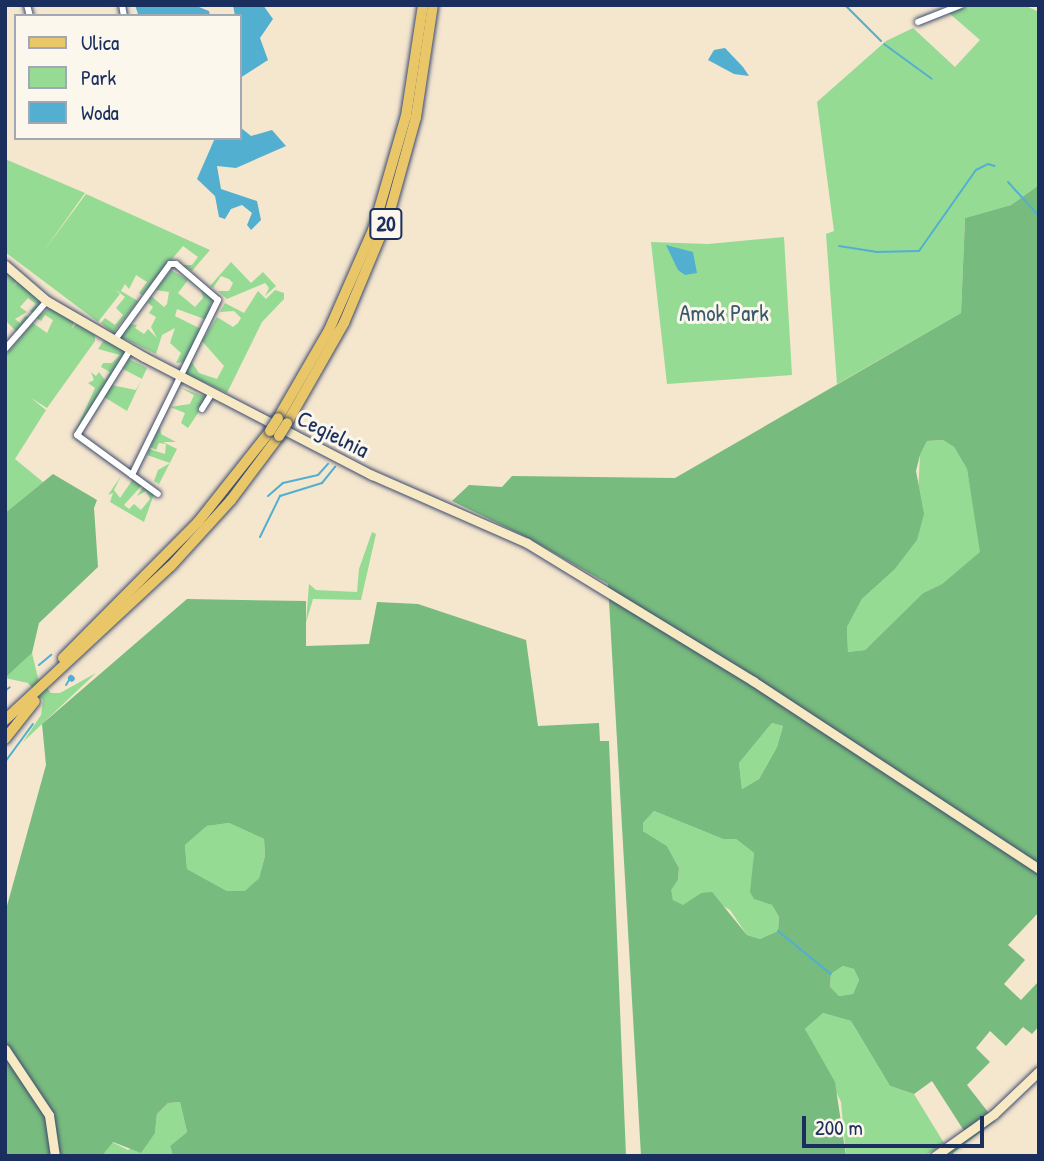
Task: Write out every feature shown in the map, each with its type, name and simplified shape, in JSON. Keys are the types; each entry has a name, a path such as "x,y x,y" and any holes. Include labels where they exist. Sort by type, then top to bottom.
{"main road":[{"name":"20","path":"283,420 329,330 376,221 406,116 423,5"},
{"name":"20","path":"5,720 196,539 283,420 344,323 388,218 418,109 433,5"},
{"name":"20","path":"5,712 178,544 274,433"},
{"path":"5,740 53,676"}],"street":[{"path":"918,22 961,5"},
{"path":"114,341 170,264 176,264 218,300 217,310 179,376 132,475"},
{"name":"Cegielnia","path":"5,265 47,301 130,350 372,475 527,543 606,590 1039,869"},
{"path":"5,349 47,301"},
{"path":"130,350 77,435 158,494"},
{"path":"202,409 212,393"},
{"path":"5,1049 49,1115 55,1156"},
{"path":"937,1155 993,1114 1039,1071"}],"green space":[{"path":"971,5 1024,5 1039,12 1039,185 1011,205 965,218 961,313 837,384 826,234 834,231 817,102 886,41 913,28 955,67 980,40 949,13"},
{"path":"5,159 85,193 43,252 86,194 210,250 192,271 182,265 192,265 198,257 183,246 142,295 139,293 147,282 136,275 129,289 125,284 121,291 138,301 113,333 101,323 105,318 115,325 123,315 116,308 125,297 115,289 120,294 98,322 5,252"},
{"path":"1039,185 1039,912 1008,945 1025,960 1004,984 1021,1000 1039,981 1039,1026 1032,1034 1023,1027 1006,1046 990,1031 976,1048 990,1062 967,1085 995,1121 953,1153 955,1156 944,1155 968,1137 932,1081 914,1094 890,1086 851,1021 823,1013 805,1029 835,1082 846,1156 641,1156 608,584 530,539 452,501 469,485 502,487 512,476 675,478 961,313 965,218 1011,205","holes":["943,440 954,447 967,469 980,552 942,584 923,593 865,650 848,652 847,627 862,599 894,570 917,540 924,514 916,471 927,441","772,723 783,726 777,747 759,779 742,789 739,763","654,811 723,839 736,839 754,853 750,892 754,899 772,905 779,917 778,931 760,939 747,935 712,892 701,893 683,905 673,900 671,890 678,880 679,868 667,846 643,831 643,823","843,966 854,969 859,980 853,994 839,996 830,987 831,974"]},
{"name":"Amok Park","path":"784,237 792,375 667,384 651,242 708,244"},
{"path":"231,262 251,283 263,272 276,286 265,296 269,288 265,283 227,299 218,291 229,291 233,283 229,279 221,276 213,288 210,286"},
{"path":"6,269 18,279 13,287 19,280 41,300 34,314 30,311 36,304 28,298 20,307 27,312 15,319 20,323 25,316 30,317 17,332 5,320"},
{"path":"171,270 188,280 178,293 195,307 203,298 201,289 212,298 207,320 177,309 175,316 201,329 184,362 176,363 181,353 170,343 175,328 162,335 156,354 121,337 130,324 137,325 135,328 144,334 148,329 157,338 151,327 156,317 149,313 153,307 148,303 151,296 164,307 167,304 169,292 156,290"},
{"path":"275,290 284,293 284,299 262,322 227,393 184,373 191,361 199,373 217,379 224,366 202,341 217,317 233,327 238,323 241,318 234,311 220,312 225,303 244,313 258,291 266,299"},
{"path":"51,307 74,322 72,328 76,324 95,335 95,341 47,408 31,398 46,410 15,459 43,482 5,513 5,356 33,323 47,333 53,320 45,315 41,321 36,318"},
{"path":"104,340 123,349 124,357 71,441 95,388 88,383 94,380 91,372 96,376 99,372 105,380 110,372 101,367 103,363 112,363 120,355 98,349"},
{"path":"129,359 147,368 142,379 123,369"},
{"path":"141,380 127,411 104,397 111,385 136,390"},
{"path":"179,387 208,398 188,428 181,423 185,413 170,407 190,404 194,395"},
{"path":"160,427 161,434 176,442 163,442 177,449 170,463 147,455 149,449 165,454 166,444 159,443 156,450 150,447"},
{"path":"943,440 954,447 967,469 981,552 942,584 923,593 865,650 848,652 847,627 862,599 894,570 918,492 920,455 927,441"},
{"path":"170,463 159,484 154,481 158,470"},
{"path":"53,474 97,500 94,508 98,567 39,623 32,653 5,678 5,513"},
{"path":"121,476 114,490 120,498 133,479 142,485 124,505 129,509 134,504 141,510 150,499 146,491 137,496 143,487 154,494 144,522 110,502 113,493 108,495"},
{"path":"372,532 376,534 361,600 313,599 306,623 309,584 316,590 357,592 359,569"},
{"path":"187,599 306,601 306,646 369,644 377,602 418,604 526,640 538,726 599,723 600,741 609,741 626,1156 173,1156 170,1146 187,1132 180,1102 168,1103 157,1114 155,1133 141,1153 113,1142 102,1156 5,1156 5,913 46,765 42,724","holes":["229,823 264,839 265,856 259,878 245,891 227,891 187,869 185,845 207,826"]},
{"path":"32,653 38,678 51,693 60,693 96,673 23,742 41,715 43,700 28,683 5,678"},
{"path":"772,723 783,726 777,747 759,779 742,789 739,763"},
{"path":"654,811 723,839 736,839 754,853 751,892 755,899 772,905 779,917 778,931 760,939 747,935 730,910 701,893 683,906 673,900 670,890 678,880 679,868 667,846 643,831 643,823"},
{"path":"229,823 264,839 265,856 259,878 246,891 227,891 187,869 185,845 207,826"},
{"path":"843,966 854,969 859,980 853,994 839,996 830,988 831,974"},
{"path":"823,1013 851,1021 890,1086 914,1094 944,1143 925,1156 846,1156 841,1102 805,1029"},
{"path":"180,1102 187,1132 170,1146 173,1156 102,1156 112,1142 128,1150 155,1133 157,1114 168,1103"}],"water":[{"path":"135,5 194,5 209,11 210,14 138,14"},
{"path":"233,5 263,5 273,19 260,38 268,60 242,77 242,14 235,14"},
{"path":"725,48 749,76 734,74 708,60 714,50"},
{"path":"242,129 251,136 272,130 286,146 236,168 217,166 221,189 257,201 261,220 251,230 247,225 252,213 242,205 231,209 225,219 219,217 215,196 197,179 214,140 242,140"},
{"path":"666,245 693,252 697,273 685,275 678,270"}],"waterway":[{"path":"845,5 881,41"},
{"path":"884,44 932,79"},
{"path":"839,246 876,252 919,251 976,170 988,164 995,166"},
{"path":"1008,182 1039,216"},
{"path":"268,496 283,483 318,475 328,464"},
{"path":"260,537 280,496 322,483 335,467"},
{"path":"39,665 51,655"},
{"path":"66,685 71,677"},
{"path":"5,691 10,687"},
{"path":"5,762 33,724"},
{"path":"778,931 831,974"}]}
